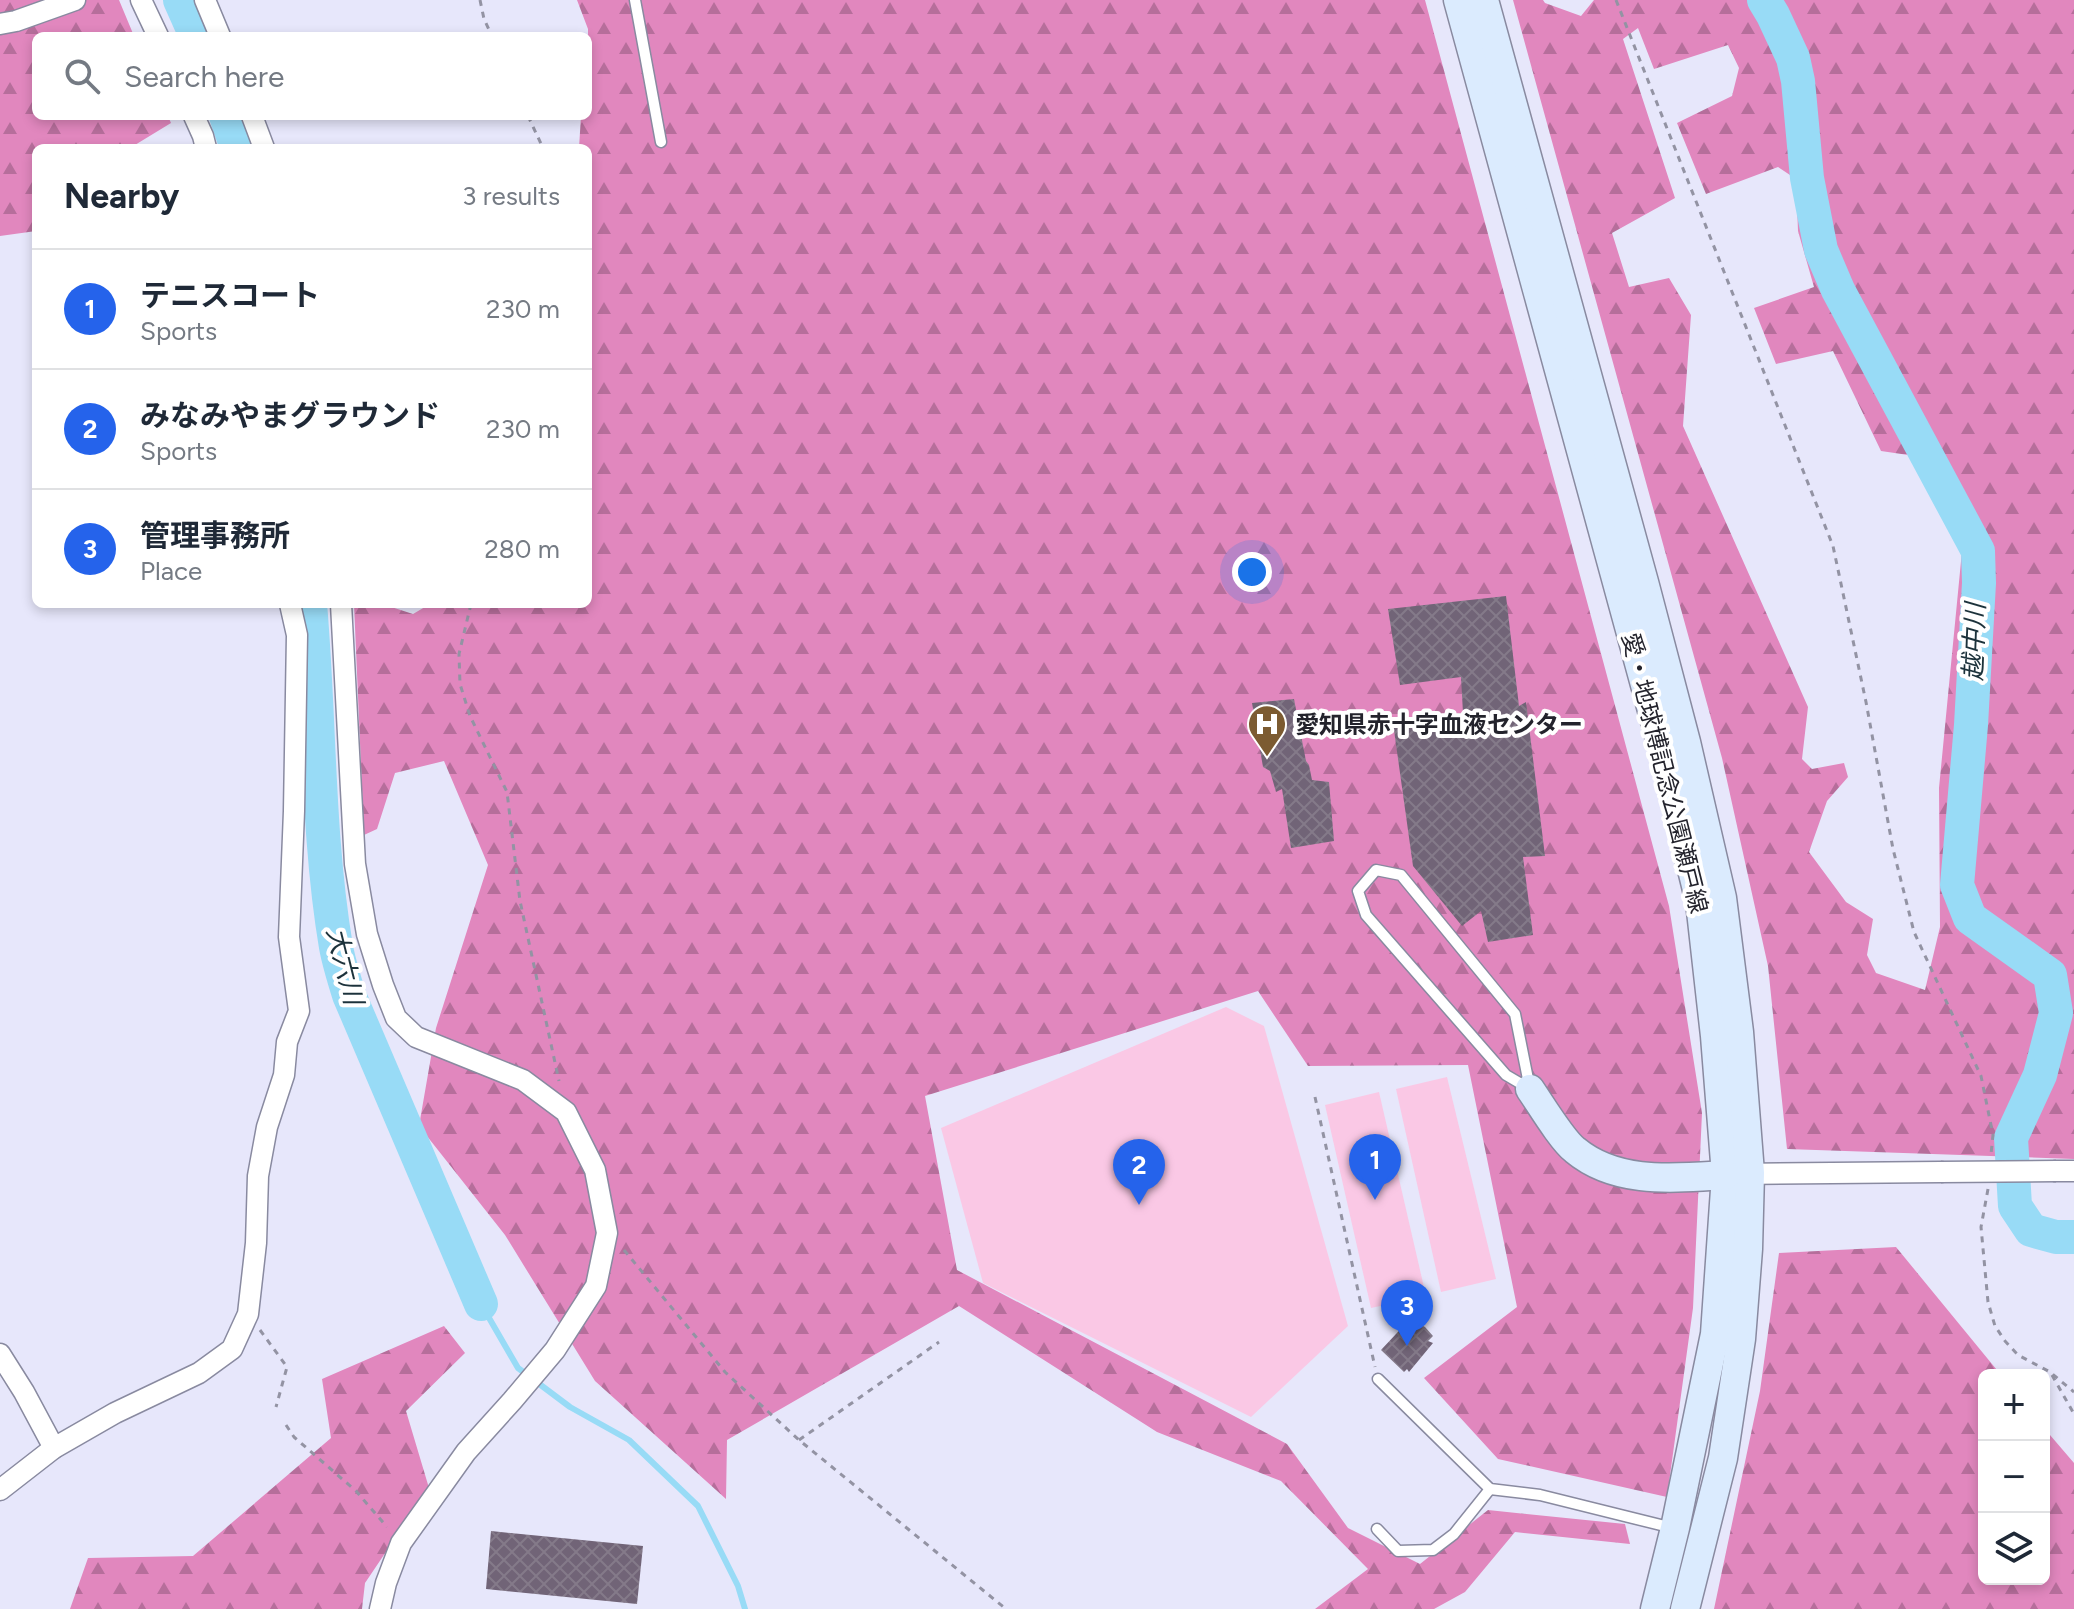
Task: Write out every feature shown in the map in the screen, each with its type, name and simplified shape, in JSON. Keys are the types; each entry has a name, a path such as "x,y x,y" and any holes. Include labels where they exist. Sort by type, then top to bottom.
{"main road":[{"name":"愛・地球博記念公園瀬戸線","path":"1458,0 1658,732 1700,902 1715,1036 1748,1249 1741,1339 1723,1458 1685,1609"},
{"name":"愛・地球博記念公園瀬戸線","path":"1484,0 1686,742 1722,898 1739,1032 1738,1174 1715,1334 1655,1609"},
{"path":"1530,1089 1573,1149 1606,1170 1659,1179 1738,1174"}],"street":[{"path":"0,24 75,0"},
{"path":"141,0 156,32"},
{"path":"205,0 218,32"},
{"path":"196,120 205,144"},
{"path":"254,120 262,144"},
{"path":"0,1490 54,1448 115,1413 199,1373 232,1349 248,1314 256,1243 258,1176 267,1127 284,1075 287,1042 299,1011 289,937 297,635 291,608"},
{"path":"341,608 355,864 367,934 396,1018 416,1037 523,1080 566,1112 595,1170 607,1233 596,1286 555,1350 466,1452 401,1543 380,1609"},
{"path":"1738,1174 2065,1171"},
{"path":"0,1354 54,1448"}],"lane":[{"path":"635,0 661,142"},
{"path":"1376,870 1401,875 1515,1014 1530,1089 1506,1075 1366,915 1358,891 1376,870"},
{"path":"1378,1379 1490,1489 1540,1495 1675,1528"},
{"path":"1377,1529 1398,1551 1433,1550 1454,1534 1490,1489"}],"path":[{"path":"480,0 490,32"},
{"path":"1616,0 1833,546 1893,849 1914,932 1981,1076 1993,1135 1990,1166"},
{"path":"530,120 541,144"},
{"path":"470,608 459,654 460,684 470,716 507,792 520,901 566,1112"},
{"path":"1315,1097 1378,1379"},
{"path":"1989,1181 1981,1227 1988,1302 1995,1326 2018,1355 2044,1369"},
{"path":"607,1233 636,1263 725,1372 799,1440 1006,1609"},
{"path":"248,1314 287,1367 276,1407"},
{"path":"799,1440 939,1342"},
{"path":"2050,1372 2074,1392"},
{"path":"2050,1372 2074,1414"},
{"path":"286,1425 294,1437 356,1491 401,1543"}],"green space":[{"path":"0,0 119,0 132,32 32,32 32,120 170,120 171,123 137,144 32,144 32,232 0,236"},
{"path":"577,0 1425,0 1669,906 1702,1113 1693,1308 1667,1497 1498,1459 1424,1378 1517,1307 1468,1065 1308,1066 1258,991 925,1096 957,1270 1287,1444 1348,1528 1420,1564 1488,1510 1625,1524 1630,1544 1515,1532 1465,1592 1434,1609 1315,1609 1368,1569 1281,1481 1157,1432 959,1306 727,1440 726,1499 595,1381 505,1235 419,1126 436,1028 488,865 444,761 395,773 377,829 364,835 354,608 394,608 413,614 423,608 592,608 592,144 579,144 581,120 592,120 592,32"},
{"path":"1513,0 1543,0 1581,16 1594,0 2074,0 2074,1159 1787,1149 1768,966 1722,758","holes":["1638,28 1654,69 1728,45 1739,68 1732,96 1677,123 1706,194 1778,167 1796,179 1798,231 1814,287 1754,308 1776,364 1833,351 1881,451 1915,456 1962,551 1939,788 1940,927 1925,990 1876,973 1867,955 1873,919 1846,902 1809,852 1827,801 1848,777 1844,763 1812,769 1802,759 1808,707 1683,426 1691,315 1669,278 1629,287 1612,233 1675,198 1623,39"]},
{"path":"1896,1247 1996,1369 1978,1369 1978,1585 2050,1585 2050,1435 2074,1463 2074,1609 1714,1609 1760,1391 1779,1253"},
{"path":"444,1326 465,1353 406,1411 429,1488 365,1583 362,1609 70,1609 88,1558 193,1556 331,1438 322,1379"}],"shaded area":[{"path":"1226,1007 1264,1026 1348,1326 1251,1417 983,1283 941,1128"},
{"path":"1447,1077 1496,1279 1441,1292 1396,1089"},
{"path":"1379,1092 1426,1296 1371,1308 1325,1105"}],"building":[{"path":"1506,596 1519,706 1526,702 1545,856 1523,857 1533,935 1488,942 1481,911 1462,926 1413,866 1393,723 1463,713 1461,677 1400,685 1388,609"},
{"path":"1294,699 1312,780 1329,782 1334,841 1291,848 1282,789 1276,792 1270,771 1263,767 1252,703"},
{"path":"1410,1319 1425,1327 1433,1336 1428,1341 1433,1343 1409,1372 1407,1369 1404,1372 1381,1350"},
{"path":"491,1531 643,1546 637,1604 486,1589"}],"waterway":[{"name":"大六川","path":"180,0 194,32"},
{"name":"越中川","path":"1764,0 1793,58 1807,178 1821,250 1838,290 1978,551 1971,725 1957,885 1970,918 2050,975 2056,1013 2040,1075 2011,1138 2015,1206 2031,1230 2056,1237 2074,1237"},
{"name":"大六川","path":"227,120 236,144"},
{"name":"大六川","path":"310,608 325,862 336,947 349,995 481,1304"},
{"path":"481,1304 518,1368 570,1407 629,1440 698,1506 738,1586 745,1609"}],"place":[{"name":"愛知県赤十字血液センター","path":"1267,758"},
{"name":"テニスコート","path":"1375,1200"},
{"name":"みなみやまグラウンド","path":"1139,1205"},
{"name":"管理事務所","path":"1407,1346"}]}
